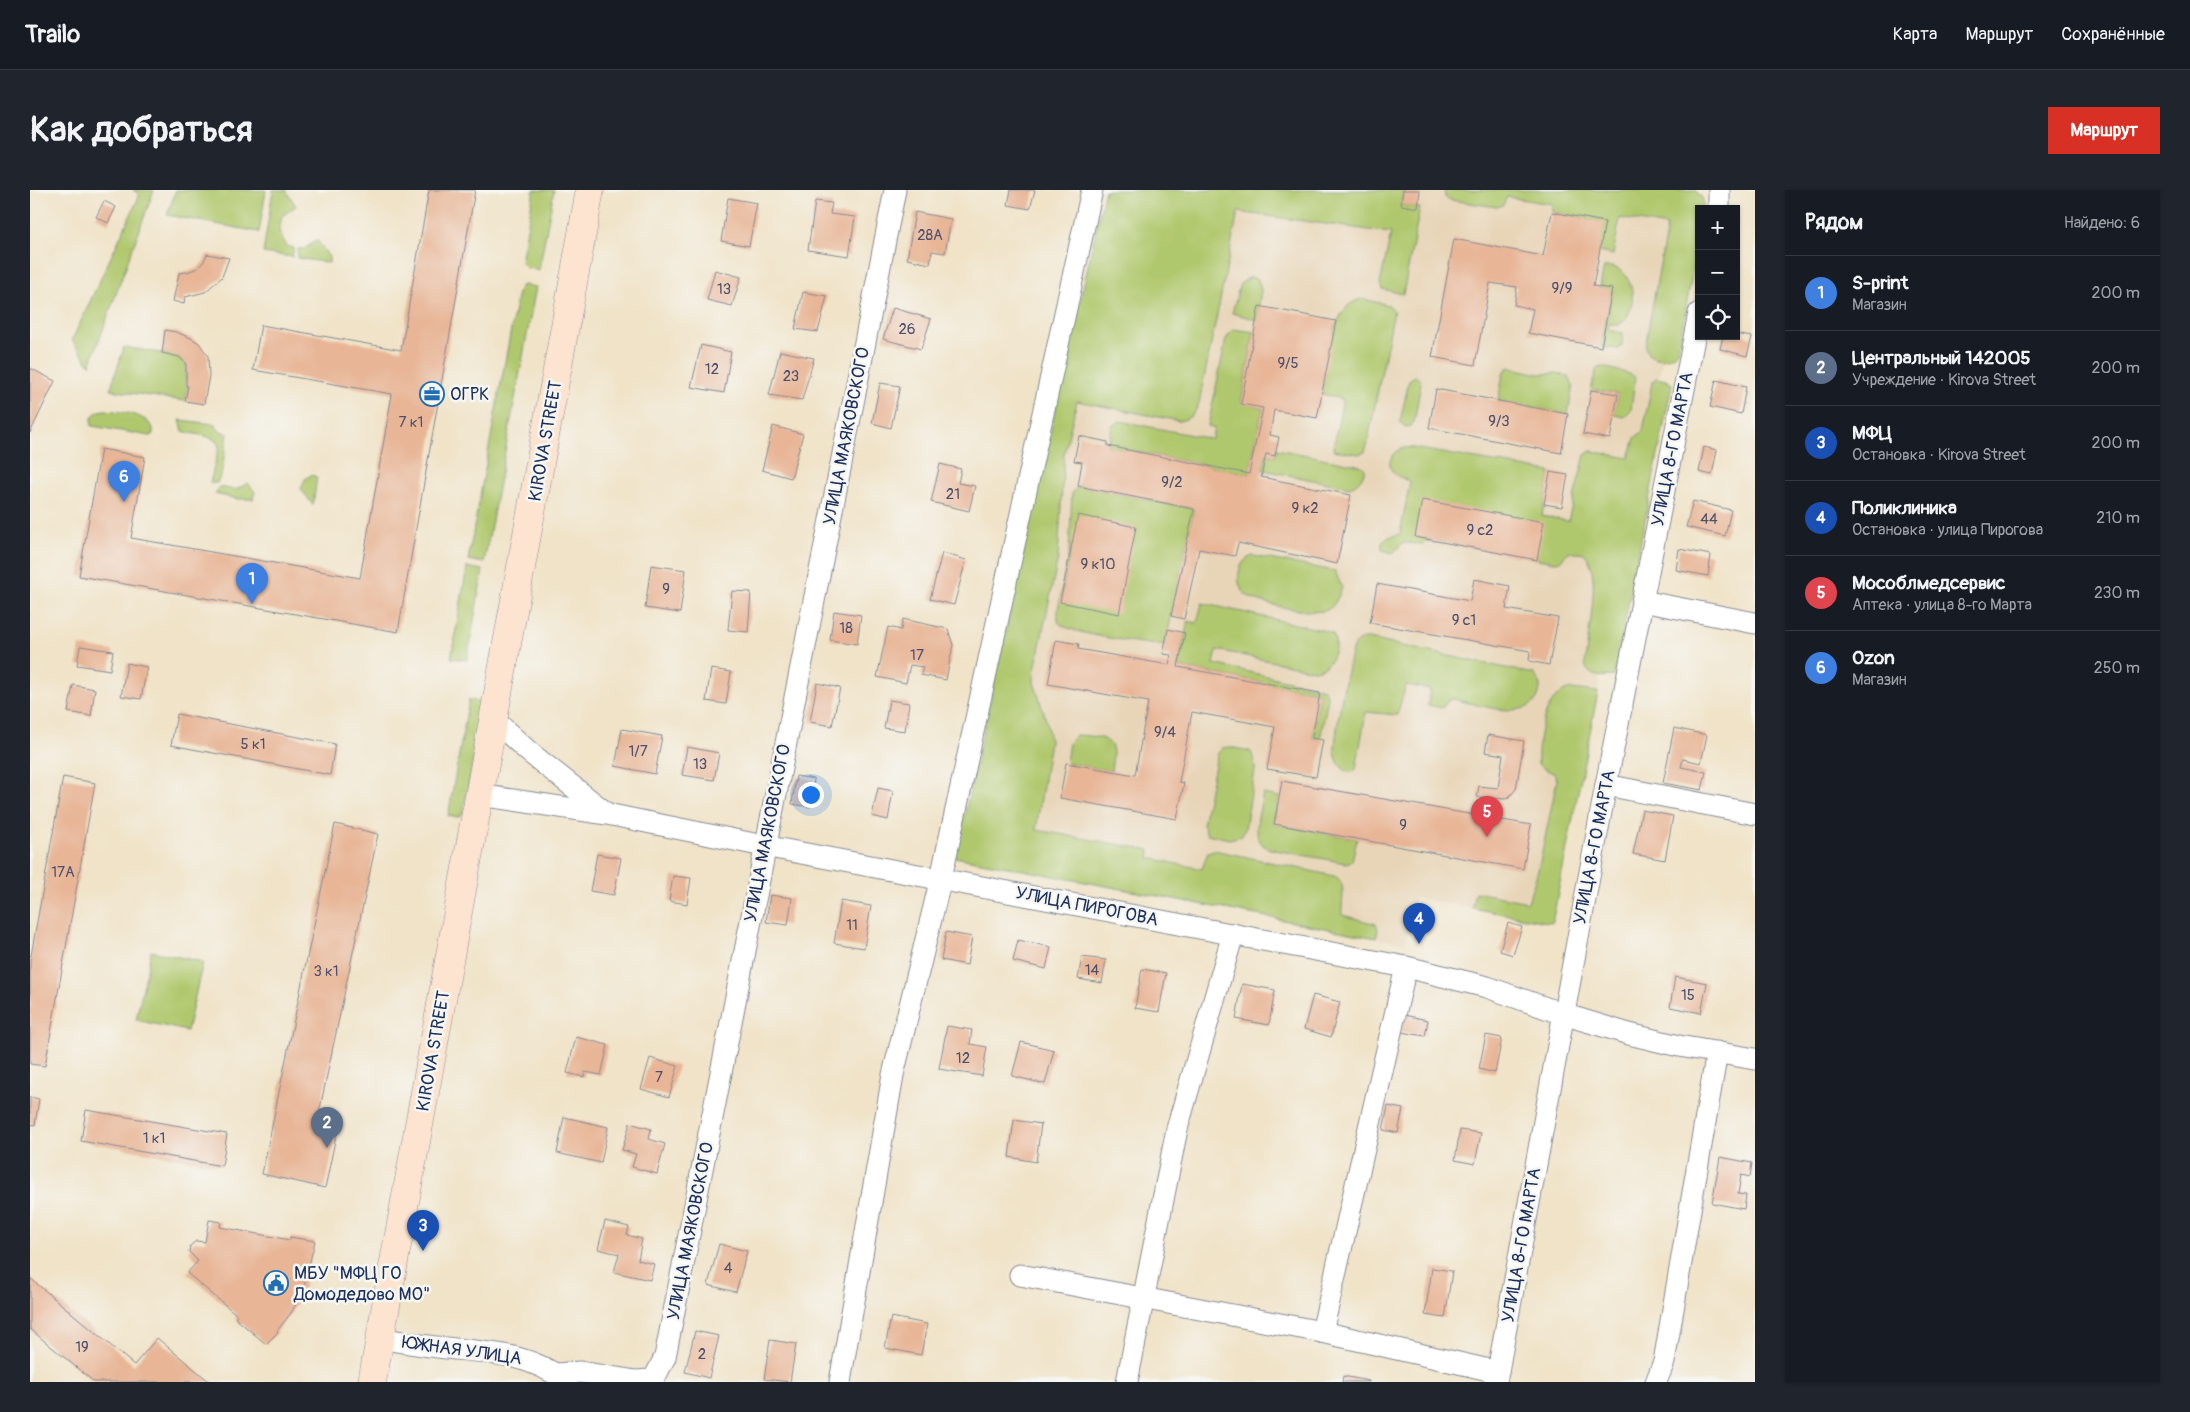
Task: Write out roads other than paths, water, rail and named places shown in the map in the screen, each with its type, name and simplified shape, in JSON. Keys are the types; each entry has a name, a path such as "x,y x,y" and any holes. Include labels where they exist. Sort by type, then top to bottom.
{"street":[{"name":"KIROVA STREET","path":"372,1382 590,190"},
{"name":"УЛИЦА МАЯКОВСКОГО","path":"562,1378 580,1372 644,1381 655,1377 662,1366 670,1337 764,846 895,190"},
{"path":"840,1382 893,1074 941,878 1092,190"},
{"path":"1719,190 1719,205"},
{"name":"УЛИЦА 8-ГО МАРТА","path":"1497,1377 1606,785 1695,333"},
{"path":"1642,601 1755,623"},
{"name":"УЛИЦА ПИРОГОВА","path":"494,720 511,737 607,814"},
{"path":"1606,785 1755,814"},
{"name":"УЛИЦА ПИРОГОВА","path":"479,795 607,814 764,846 1406,967 1487,986 1563,1014 1638,1036 1755,1059"},
{"path":"1127,1382 1176,1129 1233,934"},
{"path":"1322,1332 1406,967"},
{"path":"1656,1382 1664,1362 1717,1052"},
{"path":"1020,1276 1322,1332 1497,1377"},
{"name":"ЮЖНАЯ УЛИЦА","path":"380,1338 425,1346 508,1355 535,1362 562,1378"}],"place":[{"name":"ОГРК","path":"432,394"},
{"name":"Ozon","path":"124,502"},
{"name":"S-print","path":"252,604"},
{"name":"Мособлмедсервис","path":"1487,837"},
{"name":"Поликлиника","path":"1419,944"},
{"name":"Центральный 142005","path":"327,1148"},
{"name":"МФЦ","path":"423,1251"},
{"name":"МБУ \"МФЦ ГО Домодедово МО\"","path":"276,1283"}]}
